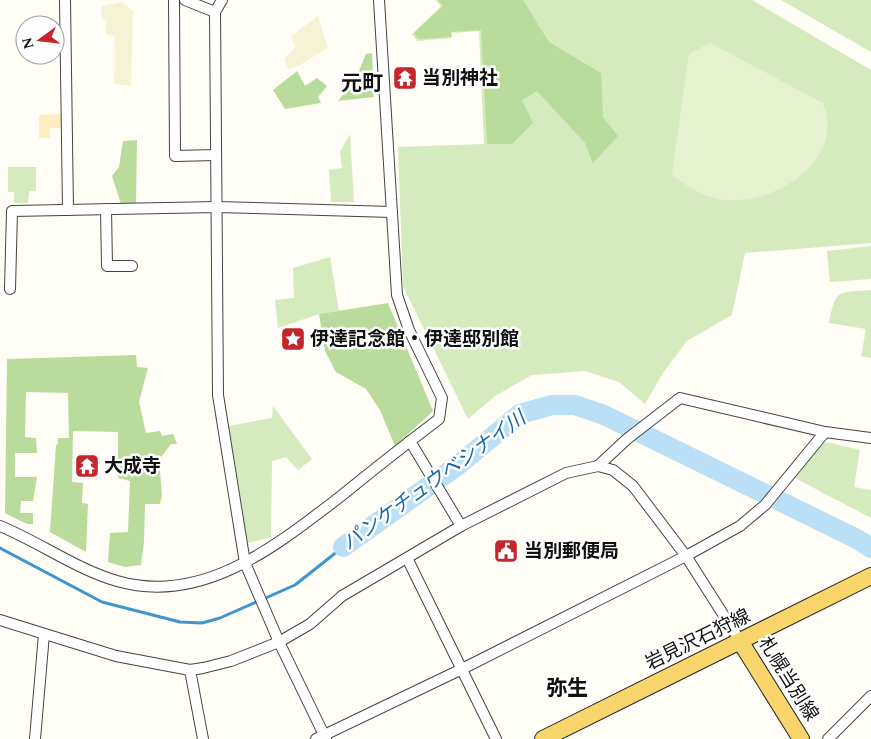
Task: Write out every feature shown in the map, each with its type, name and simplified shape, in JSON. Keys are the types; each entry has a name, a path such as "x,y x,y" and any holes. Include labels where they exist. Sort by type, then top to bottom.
{"main road":[{"name":"岩見沢石狩線","path":"543,739 871,576"},
{"name":"札幌当別線","path":"740,641 802,739"}],"street":[{"path":"65,0 68,210"},
{"path":"174,0 175,156 216,155"},
{"path":"185,0 215,12"},
{"path":"222,0 215,12 218,395 245,563 264,611 322,738 686,556 740,526 765,505 825,432"},
{"path":"0,526 102,575 132,584 148,586 181,585 225,572 280,543 439,419 442,398 409,330 397,295 379,0"},
{"path":"10,289 12,211 217,207 392,212"},
{"path":"106,210 107,266 132,266"},
{"path":"598,466 627,439 656,419 680,398 825,432 871,438"},
{"path":"410,441 443,493 461,526"},
{"path":"0,620 116,656 190,670 231,661 279,642 310,624 342,596 461,526 566,473 598,466 613,470 624,477 686,556 740,641"},
{"path":"407,558 496,739"},
{"path":"35,739 44,634"},
{"path":"190,670 203,739"},
{"path":"828,739 871,696"}],"shaded area":[{"path":"122,2 133,11 131,86 114,84 115,37 106,34 106,21 102,18 101,6"},
{"path":"318,16 328,48 298,66 288,69 284,59 295,47 291,36"}],"green space":[{"path":"435,0 752,0 871,70 871,243 745,253 732,315 687,341 663,373 645,404 619,382 585,371 532,375 495,396 468,419 403,286 398,147 484,144 479,31 452,33 452,38 417,41 412,34 441,6"},
{"path":"438,0 523,0 549,42 601,73 603,117 618,136 593,163 585,143 537,91 522,100 533,123 512,144 487,144 481,30 451,32 451,37 418,39 414,33 443,6"},
{"path":"781,0 871,0 871,52"},
{"path":"710,43 823,103 827,124 825,143 816,160 802,174 785,186 766,195 746,199 720,199 698,192 672,174 689,54"},
{"path":"372,53 374,97 338,101 356,78 366,54"},
{"path":"297,71 305,86 317,78 327,86 318,97 321,103 285,109 273,90"},
{"path":"350,134 354,202 331,202 329,170 342,168 340,152"},
{"path":"137,140 136,203 121,204 112,176 119,167 123,141"},
{"path":"8,167 36,167 36,191 29,191 28,203 14,203 14,192 8,192"},
{"path":"871,246 871,279 830,282 827,251"},
{"path":"330,257 339,311 319,314 278,328 275,300 294,298 293,268"},
{"path":"871,290 871,358 861,356 866,329 829,323 836,298 840,294"},
{"path":"388,303 433,411 395,446 380,410 366,389 336,372 325,351 319,314"},
{"path":"136,355 137,367 148,368 139,402 146,433 160,431 162,436 173,434 177,444 171,444 159,460 162,495 160,504 145,504 141,565 125,567 108,562 110,533 128,532 130,481 118,478 118,432 73,431 72,482 83,483 82,503 88,504 86,552 50,532 56,445 58,444 58,438 69,438 68,393 26,392 25,437 36,438 37,453 15,453 15,477 37,477 33,501 21,501 20,513 33,513 33,524 27,524 5,513 7,359"},
{"path":"273,406 312,459 298,470 286,457 272,461 271,537 248,543 228,426 272,418"},
{"path":"827,442 860,450 854,487 871,490 871,518 795,478 820,446"}],"sand":[{"path":"61,114 62,128 50,128 50,138 39,138 39,115"}],"waterway":[{"name":"パンケチュウベシナイ川","path":"343,547 457,466 520,414 552,405 575,405 604,415 857,539 871,548"},
{"name":"パンケチュウベシナイ川","path":"0,548 102,602 180,622 202,623 220,618 295,585 343,547"}],"place":[{"name":"当別神社","path":"405,78"},
{"name":"伊達記念館・伊達邸別館","path":"293,339"},
{"name":"大成寺","path":"87,466"},
{"name":"当別郵便局","path":"506,551"}],"district":[{"name":"元町","path":"362,84"},
{"name":"弥生","path":"567,689"}]}
